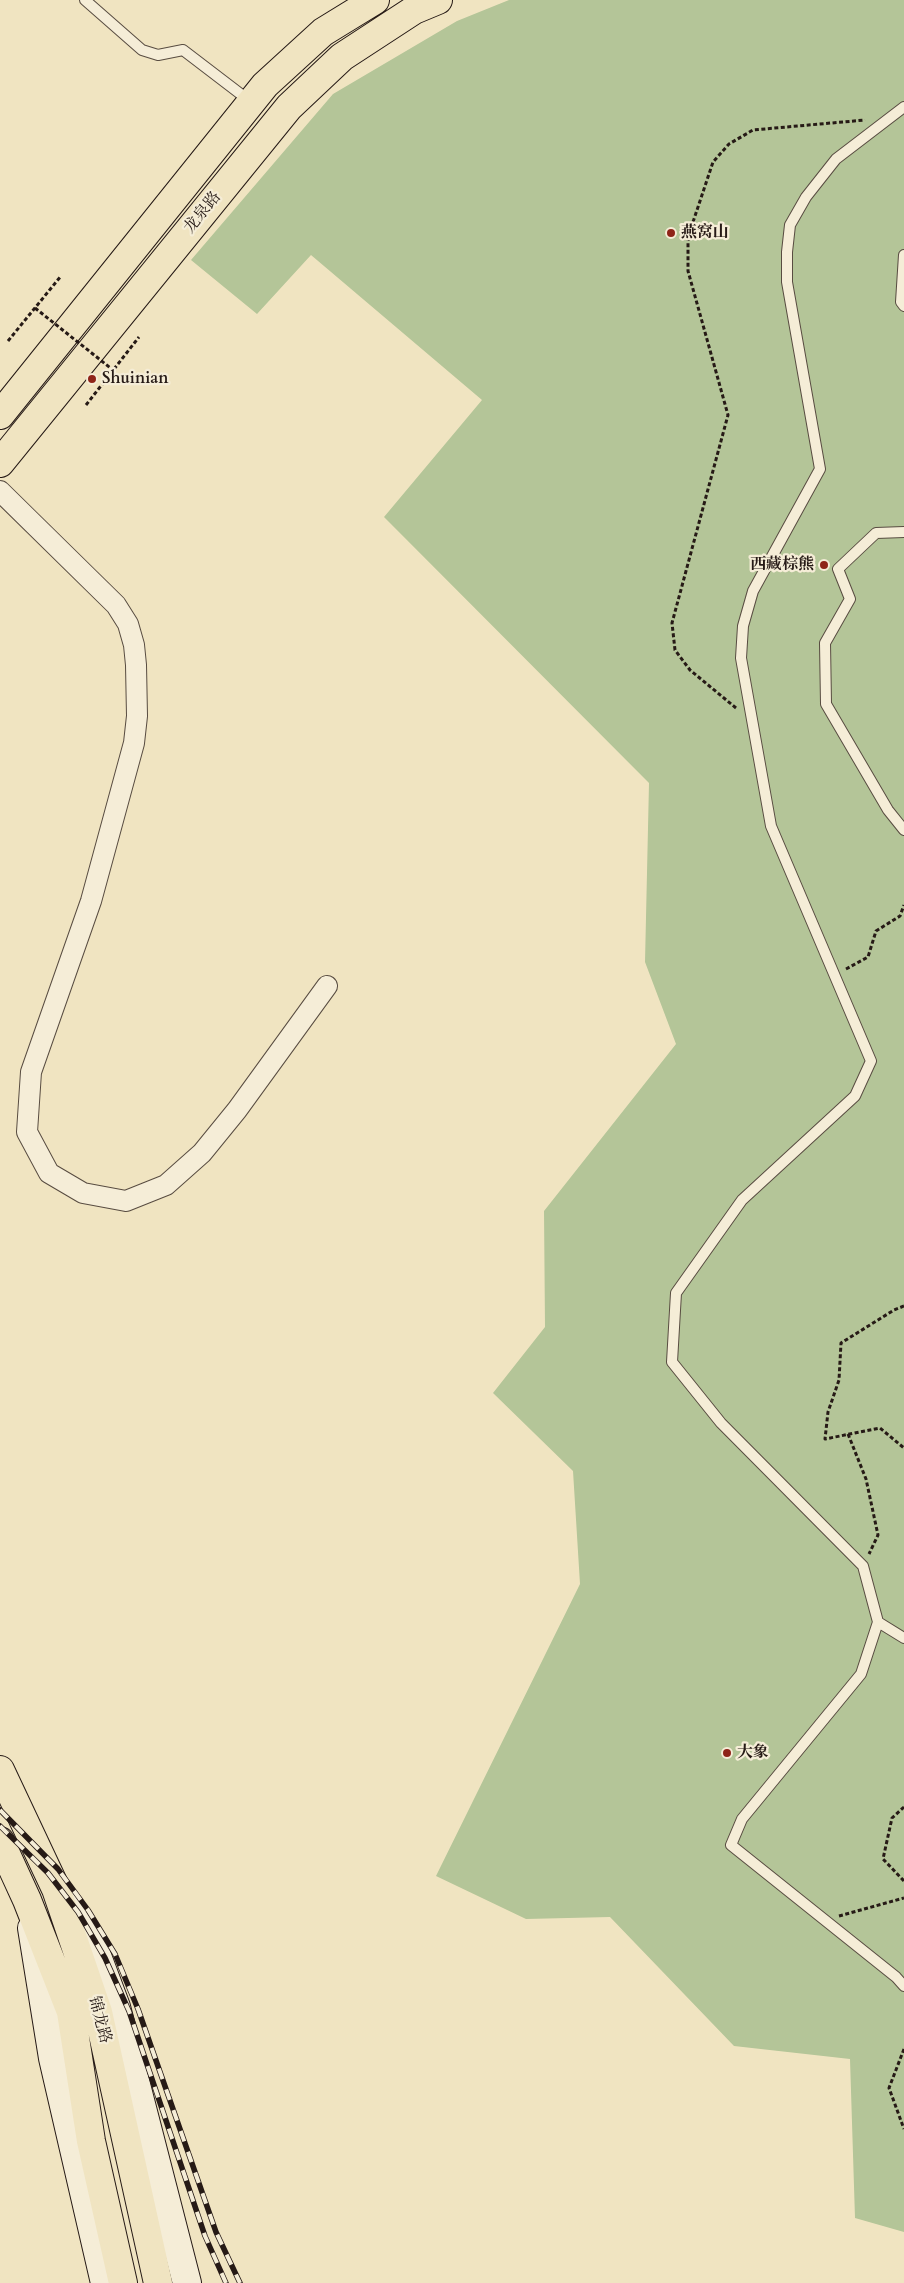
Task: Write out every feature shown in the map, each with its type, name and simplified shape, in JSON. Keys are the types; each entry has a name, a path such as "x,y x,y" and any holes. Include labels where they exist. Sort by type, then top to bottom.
{"main road":[{"name":"龙泉路","path":"0,415 265,85 323,32 375,0"},
{"name":"龙泉路","path":"0,463 289,107 342,57 414,10 438,0"},
{"name":"锦龙路","path":"0,1770 56,1889 98,2012 158,2283"},
{"name":"锦龙路","path":"0,1841 27,1900 70,2012 91,2142 123,2283"}],"street":[{"path":"0,492 116,604 128,624 134,645 136,665 137,716 134,743 91,901 31,1072 27,1132 49,1173 83,1193 126,1201 166,1185 202,1153 237,1110 327,986"},
{"path":"56,1889 91,1940 116,2007 186,2283"},
{"path":"27,1900 53,2058 105,2283"}],"lane":[{"path":"85,0 142,50 158,54 183,50 252,103"},
{"path":"904,107 836,160 806,197 790,225 787,252 787,282 820,469 754,591 743,626 741,658 771,826 871,1061 855,1096 742,1200 676,1293 672,1362 721,1423 863,1566 878,1622 861,1674 742,1819 731,1845 896,1977 904,1986"},
{"path":"904,255 901,302 904,306"},
{"path":"904,532 876,533 838,570 850,599 825,643 826,704 888,810 904,830"},
{"path":"878,1622 904,1638"}],"path":[{"path":"752,722 690,670 675,650 672,623 728,415 688,271 688,237 713,162 729,144 754,130 890,118"},
{"path":"8,341 61,276"},
{"path":"35,308 113,370"},
{"path":"86,405 139,337"},
{"path":"835,976 868,957 876,931 900,916 904,905"},
{"path":"904,1306 894,1310 840,1343 839,1380 828,1412 825,1439 880,1428 904,1448"},
{"path":"848,1434 866,1479 878,1534 863,1566"},
{"path":"904,1807 892,1818 883,1859 904,1881"},
{"path":"824,1920 904,1898"},
{"path":"904,2049 889,2088 904,2129"}],"green space":[{"path":"509,0 904,0 904,2232 855,2218 850,2059 734,2046 610,1917 526,1919 436,1876 580,1584 573,1471 493,1393 545,1327 544,1211 676,1044 645,962 649,783 384,517 482,400 311,255 257,314 191,260 333,94 457,21"}],"railway":[{"path":"0,1810 58,1869 88,1910 115,1954 138,2009 216,2232 240,2283"},
{"path":"0,1826 48,1873 78,1912 105,1958 129,2011 205,2236 226,2283"}],"place":[{"name":"燕窝山","path":"671,233"},
{"name":"Shuinian","path":"92,379"},
{"name":"西藏棕熊","path":"824,565"},
{"name":"大象","path":"727,1753"}]}
